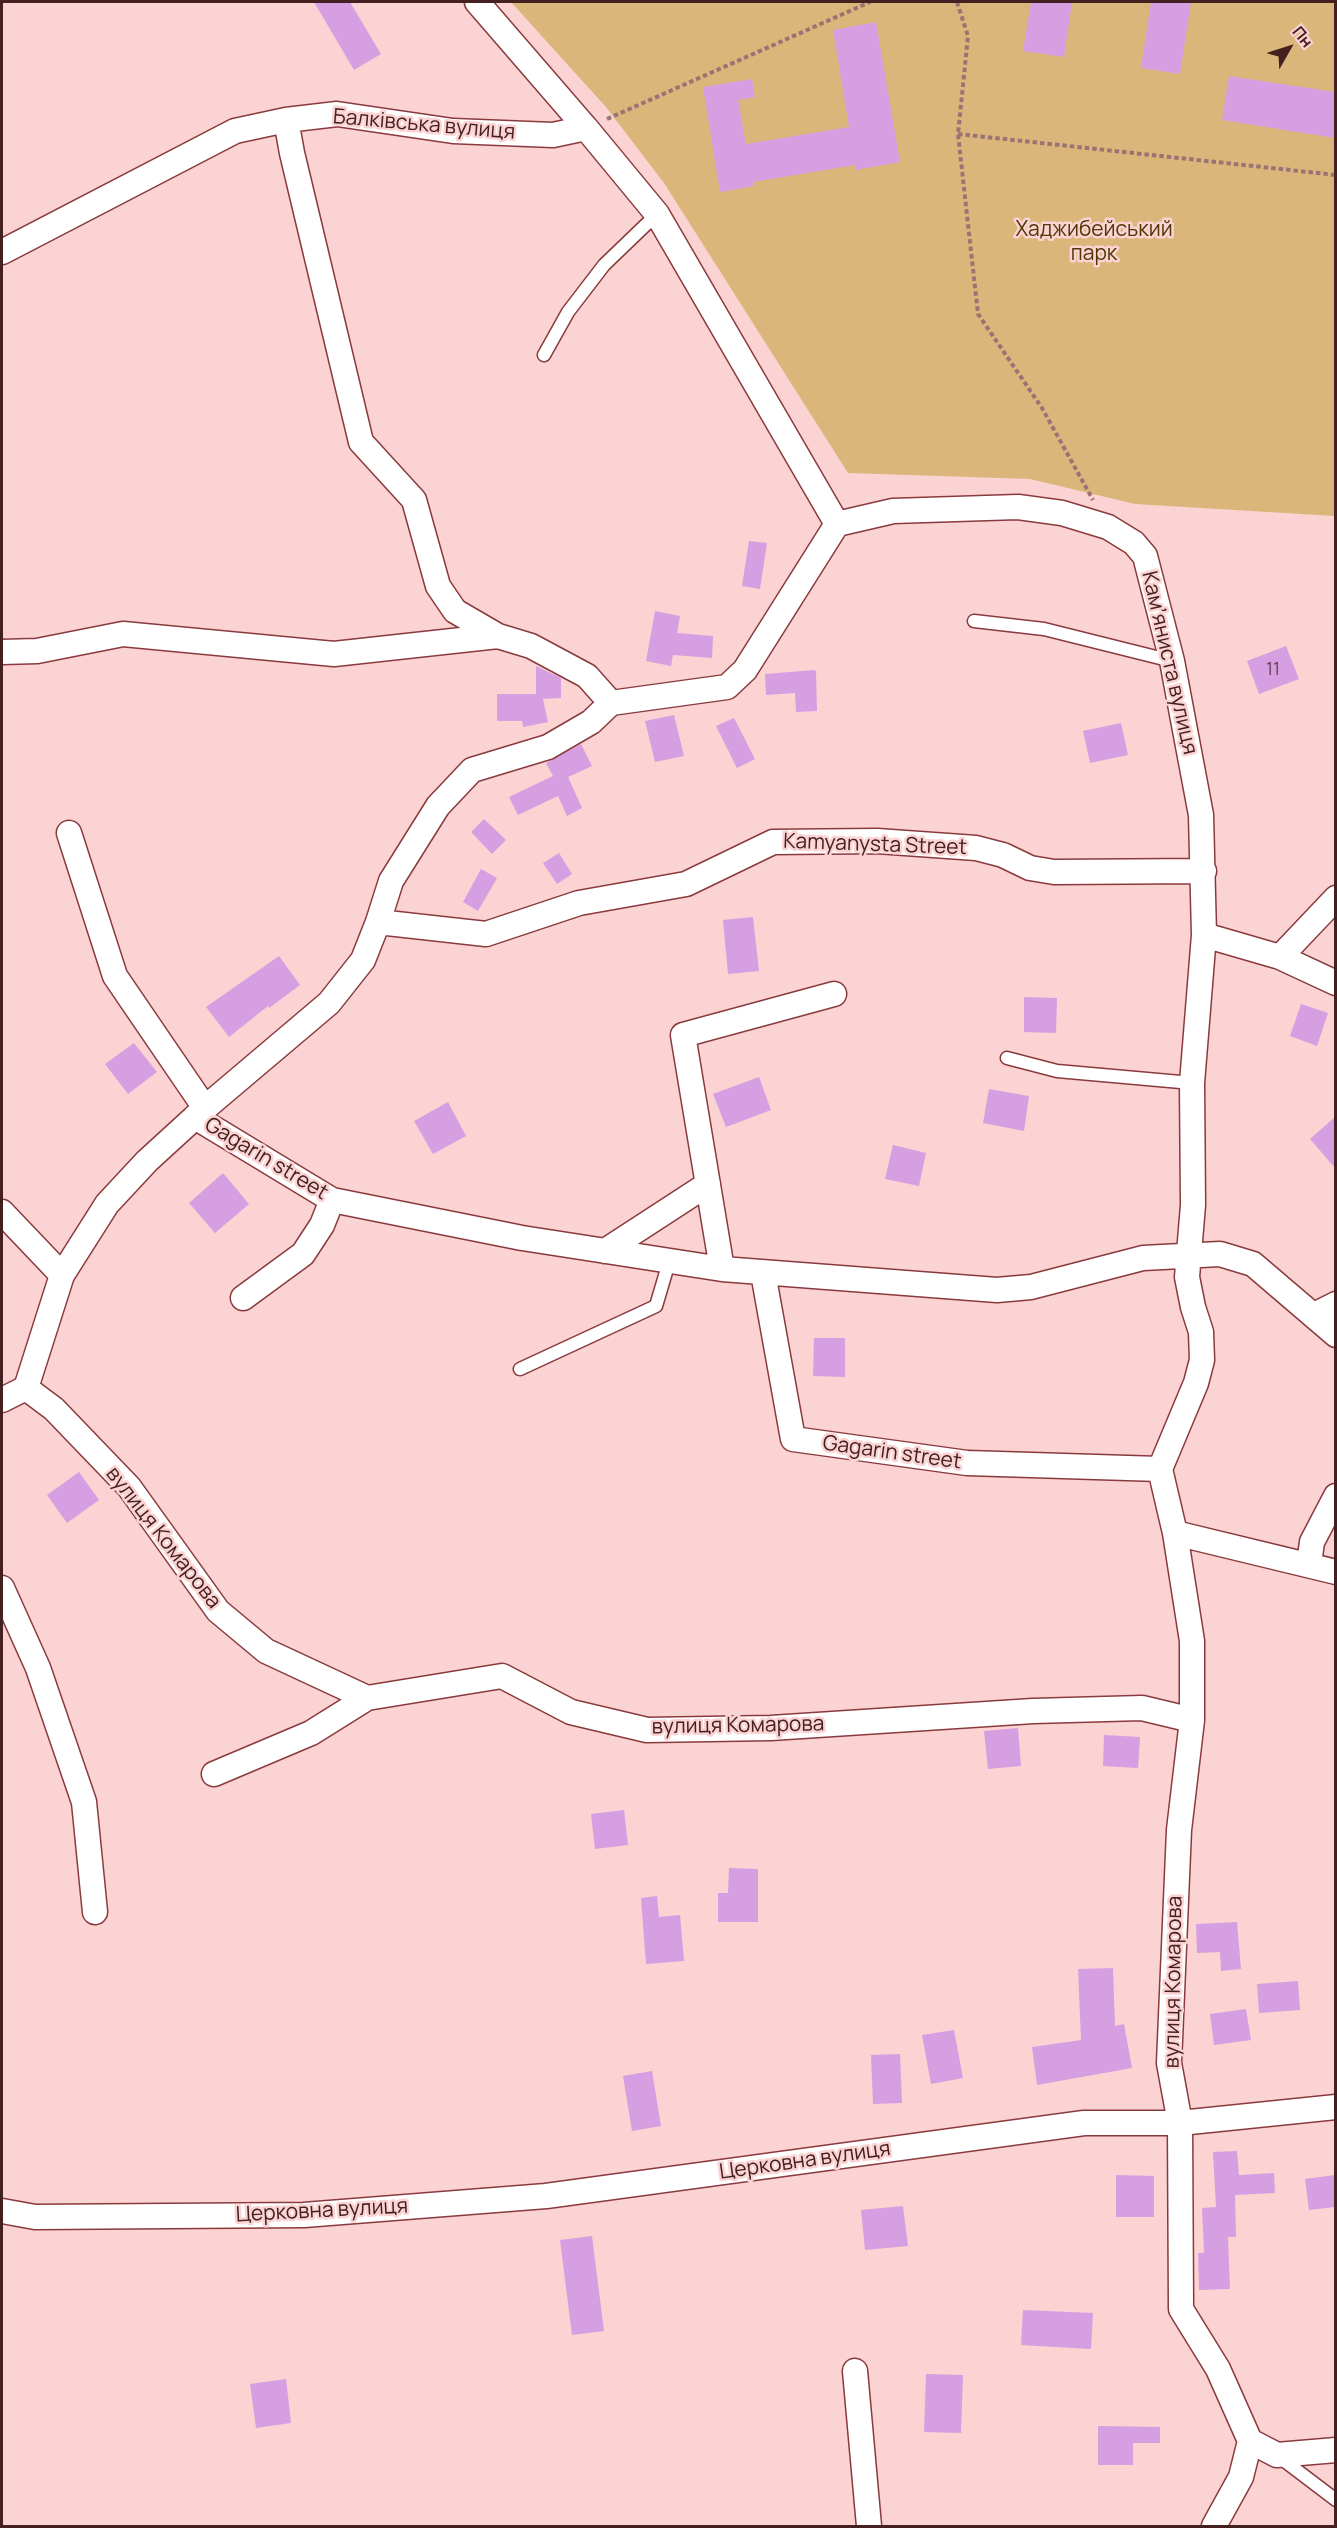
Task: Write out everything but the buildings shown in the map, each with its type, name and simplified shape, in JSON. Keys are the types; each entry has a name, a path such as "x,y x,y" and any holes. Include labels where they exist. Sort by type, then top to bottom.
{"street":[{"path":"69,833 115,976 200,1112 329,1003 363,960 391,880 438,806 472,770 548,747 591,722 611,704 727,687 745,670 837,524 657,214 477,2"},
{"name":"Балківська вулиця","path":"2,252 235,131 286,120 337,114 453,131 553,135 586,128"},
{"path":"286,120 361,442 414,500 438,586 455,610 498,636 531,646 587,676 611,704"},
{"name":"Камʼяниста вулиця","path":"837,524 893,511 1018,507 1062,513 1108,527 1134,543 1145,556 1172,661 1201,815 1204,935 1191,1083"},
{"path":"2,652 37,651 123,634 334,654 498,636"},
{"name":"Kamyanysta Street","path":"378,922 486,934 579,903 686,884 773,842 877,841 976,848 1003,855 1030,868 1054,872 1204,870"},
{"path":"1280,957 1335,898"},
{"path":"1204,935 1280,957 1335,983"},
{"path":"722,1269 682,1035 834,994"},
{"path":"1191,1083 1193,1205 1187,1277 1201,1332 1202,1360 1196,1383 1160,1469 1175,1533 1309,1563 1335,1572"},
{"name":"Gagarin street","path":"26,1388 62,1275 107,1204 147,1161 200,1112 332,1200 522,1238 722,1269 997,1290 1031,1287 1143,1258 1220,1254 1253,1264 1335,1335"},
{"path":"605,1251 708,1184"},
{"path":"243,1298 303,1254 322,1225 332,1200"},
{"path":"2,1212 62,1275"},
{"name":"Gagarin street","path":"763,1273 793,1439 967,1463 1160,1469"},
{"path":"1314,1315 1335,1304"},
{"path":"2,1400 26,1388"},
{"name":"вулиця Комарова","path":"26,1388 54,1409 129,1487 218,1611 266,1650 367,1698 502,1676 571,1712 646,1730 771,1728 1033,1711 1142,1708 1192,1720"},
{"path":"1309,1563 1312,1542 1335,1496"},
{"name":"вулиця Комарова","path":"1175,1533 1192,1641 1192,1720 1179,1830 1169,2063 1180,2123"},
{"path":"2,1588 38,1668 84,1802 95,1912"},
{"path":"214,1774 311,1733 367,1698"},
{"path":"1335,2107 1180,2123 1180,2308 1218,2369 1250,2441 1277,2455 1335,2450"},
{"name":"Церковна вулиця","path":"2,2211 35,2217 304,2216 546,2196 1084,2123 1180,2123"},
{"path":"855,2371 869,2526"},
{"path":"1214,2526 1240,2477 1250,2441"}],"lane":[{"path":"544,355 568,312 604,264 657,214"},
{"path":"974,621 1044,628 1172,661"},
{"path":"1007,1058 1057,1071 1191,1083"},
{"path":"520,1369 656,1306 669,1262"},
{"path":"1277,2455 1335,2500"}],"path":[{"path":"586,128 870,2"},
{"path":"957,2 968,36 958,134 978,314 1042,408 1108,527"},
{"path":"958,134 1335,175"}],"green space":[{"name":"Хаджибейський парк","path":"511,2 1335,2 1335,516 1135,504 1030,479 848,473 664,183 606,107"}]}
